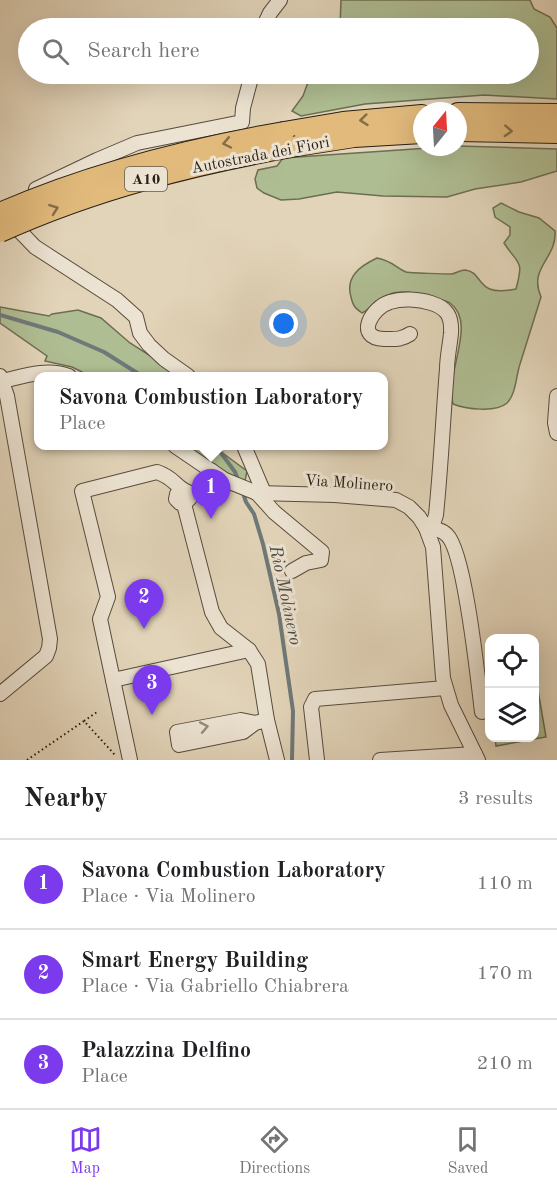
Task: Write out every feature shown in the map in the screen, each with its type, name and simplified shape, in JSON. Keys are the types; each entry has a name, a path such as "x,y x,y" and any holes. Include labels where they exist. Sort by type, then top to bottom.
{"highway":[{"path":"467,113 555,113"},
{"name":"Autostrada dei Fiori","path":"0,231 37,215 133,182 242,155 343,122 413,116"},
{"path":"467,131 557,133"},
{"name":"Autostrada dei Fiori","path":"0,213 52,192 142,163 208,147 291,139 413,134"}],"street":[{"path":"268,18 280,0"},
{"path":"0,205 97,160 138,144 242,122 249,84"},
{"path":"0,213 35,247 117,300 136,317 140,333 149,345 182,372"},
{"path":"410,334 401,339 374,339 369,335 368,326 371,317 390,301 423,300 441,306 448,313 451,323 450,341 436,515 434,521 426,528"},
{"path":"0,694 45,656 50,639 7,396 1,379 34,374"},
{"path":"557,396 555,423 557,433"},
{"name":"Via Molinero","path":"181,450 230,482 256,492 396,500 409,507 426,528 433,547 443,678 451,705 476,757"},
{"path":"245,450 256,492 274,512 322,552 321,560 306,563 292,571"},
{"path":"185,497 199,493 212,471"},
{"path":"130,760 100,620 108,597 82,491 157,472 169,476 185,497 212,612 221,628 249,650 258,664 261,722 278,760"},
{"path":"426,528 439,529 446,533 453,542 458,558 482,712"},
{"path":"113,680 249,650"},
{"path":"317,760 311,707 315,699 446,688"},
{"path":"241,720 261,722 243,732 179,745 177,732 241,720"},
{"path":"380,760 476,757"}],"path":[{"path":"27,760 97,712"},
{"path":"84,721 118,760"}],"green space":[{"path":"341,0 530,0 534,9 550,17 557,28 557,99 484,95 365,104 301,116 292,111 303,96 307,84 539,84 539,18 340,18"},
{"path":"467,146 557,149 557,171 521,182 475,189 447,197 383,196 337,192 281,200 257,188 255,179 258,170 277,166 283,158 413,149 413,156 467,156"},
{"path":"501,203 539,218 555,231 554,241 540,270 538,287 541,297 510,399 496,408 465,407 453,404 451,392 461,336 461,323 458,312 450,303 419,294 397,292 384,297 362,313 353,303 350,284 355,273 377,258 406,272 452,274 465,270 476,275 482,284 493,290 516,289 520,272 519,263 504,243 510,235 510,227 495,217 493,208"},
{"path":"0,307 49,316 78,310 101,318 130,343 176,372 82,372 72,367 45,361 47,356 0,323"},
{"path":"192,450 218,450 247,471 245,481 221,471"},
{"path":"539,696 546,737 539,738"},
{"path":"496,742 518,742 496,746"}],"waterway":[{"name":"Rio Molinero","path":"0,315 58,332 104,352 136,372"},
{"name":"Rio Molinero","path":"219,450 238,480"},
{"name":"Rio Molinero","path":"242,490 254,514 263,544 279,614 293,711 292,760"}],"place":[{"name":"Savona Combustion Laboratory","path":"211,519"},
{"name":"Smart Energy Building","path":"144,629"},
{"name":"Palazzina Delfino","path":"152,715"}]}
